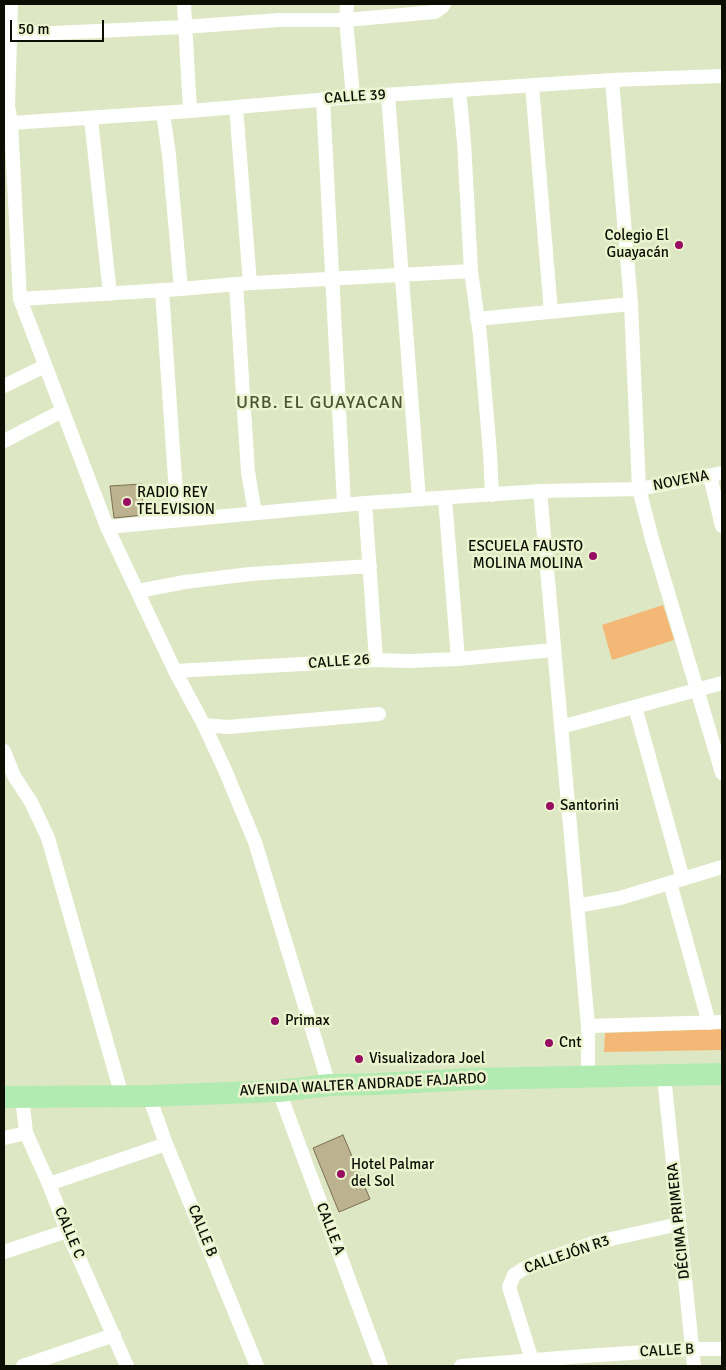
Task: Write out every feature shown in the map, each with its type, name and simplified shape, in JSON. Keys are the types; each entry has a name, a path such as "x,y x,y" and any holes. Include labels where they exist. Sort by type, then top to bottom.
{"main road":[{"name":"AVENIDA WALTER ANDRADE FAJARDO","path":"13,1097 149,1096 471,1079 722,1074"}],"street":[{"path":"11,4 6,106 10,123 20,299 106,527 175,671 204,725 225,770 254,842 329,1085"},
{"path":"184,4 190,112"},
{"path":"347,4 346,20 353,97"},
{"path":"10,35 184,27 279,20 346,20 435,12 444,4"},
{"name":"CALLE 39","path":"10,123 190,112 323,99 459,90 612,80 722,76"},
{"path":"612,80 631,304 639,489 652,539 722,773"},
{"path":"532,86 551,312"},
{"path":"459,90 472,271 480,335 492,494"},
{"path":"388,95 419,500"},
{"path":"323,99 344,505"},
{"path":"236,107 248,472 255,513"},
{"path":"163,113 169,154 181,289"},
{"path":"91,119 110,294"},
{"path":"20,299 332,278 472,271"},
{"path":"162,290 175,479 180,520"},
{"path":"477,319 631,304"},
{"path":"4,386 45,366"},
{"path":"4,441 62,411"},
{"path":"716,474 722,526"},
{"name":"NOVENA","path":"106,527 365,503 540,491 639,489 716,474"},
{"path":"540,491 588,1026 588,1077"},
{"path":"445,498 458,659"},
{"name":"CALLE 26","path":"175,671 376,660 365,503"},
{"path":"138,591 185,582 250,574 370,566"},
{"path":"376,660 458,659 553,650"},
{"path":"561,727 722,683"},
{"path":"588,1026 716,1022 676,881 635,707"},
{"path":"204,725 228,727 379,714"},
{"path":"4,751 14,776 32,802 48,838 122,1096"},
{"path":"577,906 620,898 722,867"},
{"name":"DÉCIMA PRIMERA","path":"664,1076 694,1366"},
{"name":"CALLE A","path":"279,1090 381,1366"},
{"name":"CALLE B","path":"149,1096 166,1144 257,1366"},
{"name":"CALLE C","path":"13,1097 26,1133 50,1184 67,1231 127,1366"},
{"path":"4,1138 26,1133"},
{"path":"50,1184 166,1144"},
{"name":"CALLEJÓN R3","path":"532,1360 509,1287 514,1275 541,1261 594,1243 680,1224"},
{"path":"4,1252 67,1231"},
{"path":"22,1366 114,1335"},
{"name":"CALLE B","path":"462,1366 692,1349 722,1349"}],"shaded area":[{"path":"663,605 674,640 612,660 602,625"},
{"path":"722,1029 722,1050 604,1052 605,1033"}],"building":[{"name":"RADIO REY TELEVISION","path":"142,484 143,515 114,518 110,486"},
{"name":"Hotel Palmar del Sol","path":"343,1135 370,1199 339,1212 313,1148"}],"place":[{"name":"Colegio El Guayacán","path":"679,245"},
{"name":"RADIO REY TELEVISION","path":"127,502"},
{"name":"ESCUELA FAUSTO MOLINA MOLINA","path":"593,556"},
{"name":"Santorini","path":"550,806"},
{"name":"Primax","path":"275,1021"},
{"name":"Cnt","path":"549,1043"},
{"name":"Visualizadora Joel","path":"359,1059"},
{"name":"Hotel Palmar del Sol","path":"341,1174"}],"district":[{"name":"URB. EL GUAYACAN","path":"320,403"}]}
